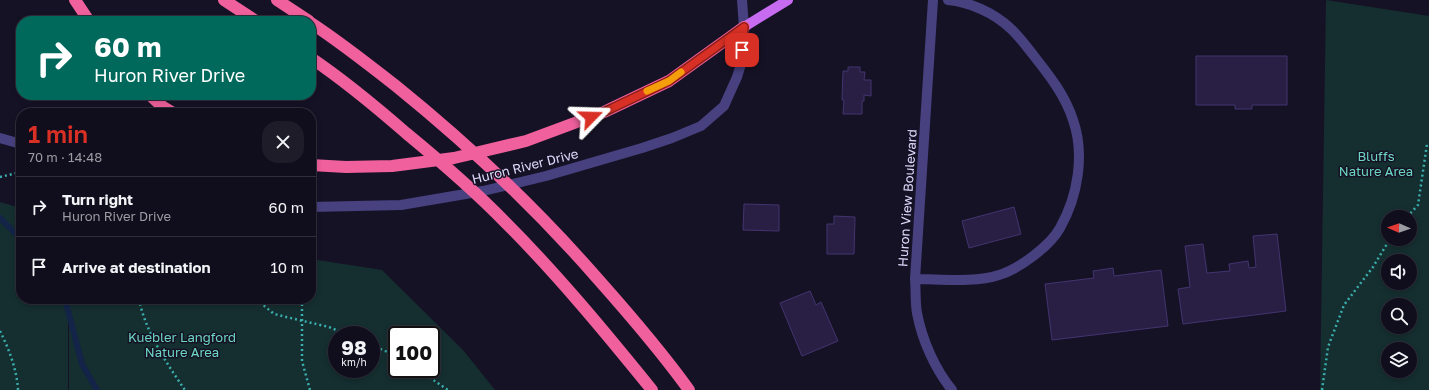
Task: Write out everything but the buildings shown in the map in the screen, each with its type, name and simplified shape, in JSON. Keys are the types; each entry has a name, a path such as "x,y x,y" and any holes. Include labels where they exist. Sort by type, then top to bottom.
{"highway":[{"path":"75,0 86,16"},
{"path":"224,0 248,16"},
{"path":"277,0 301,16"},
{"path":"316,26 344,45 425,110 523,198 563,239 620,304 674,368 689,390"},
{"path":"316,166 392,166 454,158 526,141 604,112 669,81 744,27"},
{"path":"316,61 338,76 386,115 504,221 595,320 652,390"},
{"path":"155,100 165,108"}],"main road":[{"path":"744,27 788,0"}],"street":[{"name":"Huron River Drive","path":"316,207 401,205 483,191 546,176 642,148 701,126 724,106 737,77 742,61 744,27 742,0"},
{"name":"Huron View Boulevard","path":"933,0 915,278 917,312 925,342 944,380 952,390"},
{"path":"915,278 971,280 999,276 1023,264 1043,248 1060,229 1073,200 1078,171 1078,141 1073,119 1055,83 1010,28 984,10 948,0"},
{"path":"0,138 16,143"}],"path":[{"path":"1413,210 1418,204 1427,144 1429,144"},
{"path":"0,177 16,173"},
{"path":"1322,390 1328,347 1344,305 1373,267 1386,246"},
{"path":"140,304 162,356 185,390"},
{"path":"262,304 274,314 328,327"},
{"path":"302,304 302,361 310,390"},
{"path":"0,331 9,349 18,382 18,390"},
{"path":"430,378 448,390"}],"green space":[{"name":"Bluffs Nature Area","path":"1326,0 1429,16 1429,390 1320,390"},
{"path":"0,202 16,207 16,304 68,304 68,390 0,390"},
{"name":"Kuebler Langford Nature Area","path":"316,260 382,270 439,326 388,326 388,378 440,378 440,327 463,350 495,390 69,390 69,304 316,304"}],"waterway":[{"path":"0,218 16,234"},
{"path":"66,304 82,364 97,390"}],"slow traffic":[{"path":"647,91 669,81 681,72"}],"route":[{"path":"591,117 669,81 744,27 742,50"}]}
